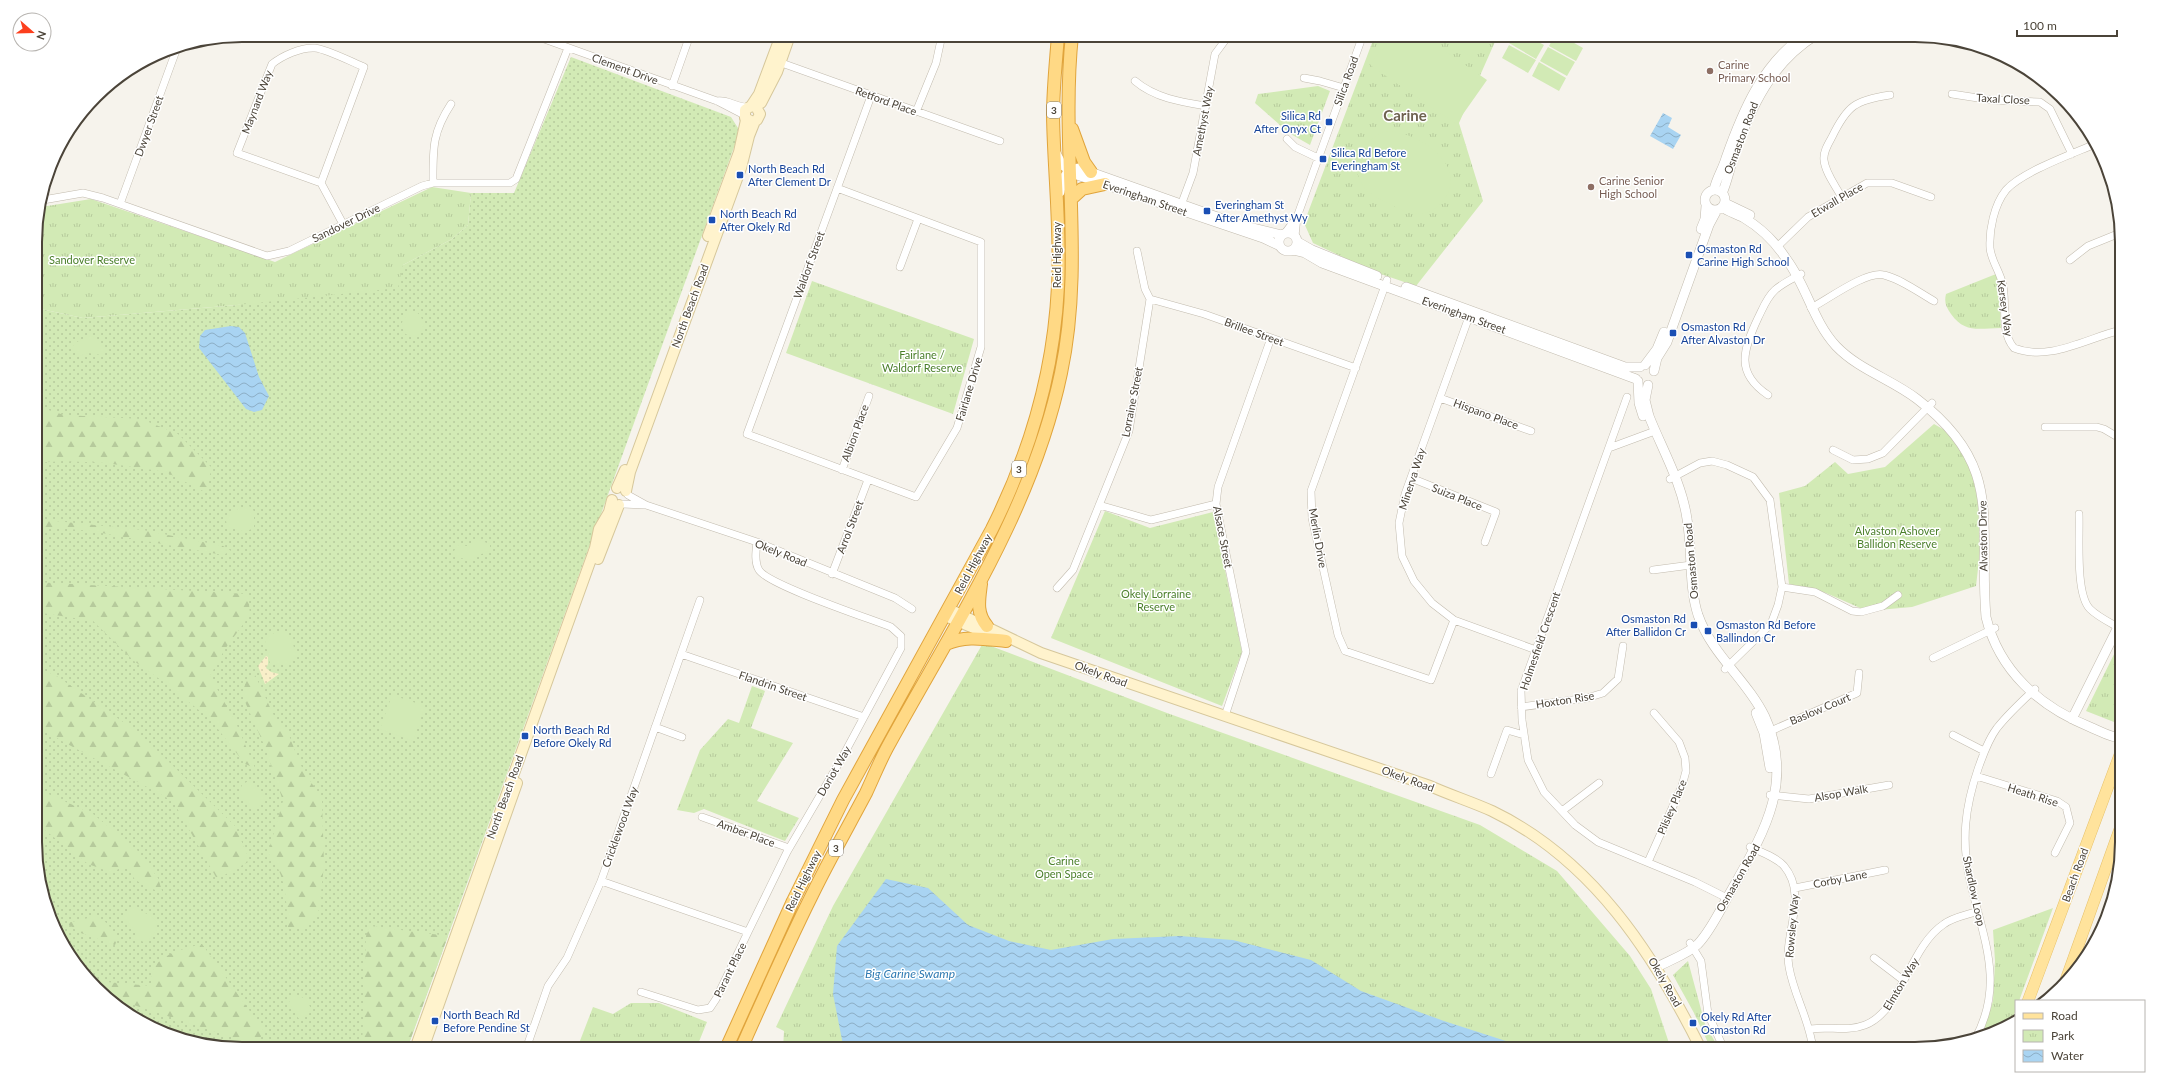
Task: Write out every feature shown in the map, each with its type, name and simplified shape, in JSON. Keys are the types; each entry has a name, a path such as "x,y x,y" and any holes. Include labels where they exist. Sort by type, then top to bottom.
{"highway":[{"name":"Reid Highway","path":"729,1042 793,901 843,800 992,529 1011,490 1027,447 1040,403 1048,367 1055,316 1058,266 1053,116 1058,42"},
{"name":"Reid Highway","path":"744,1042 812,895 886,750 981,579 1022,499 1042,448 1062,370 1070,320 1073,259 1071,199 1073,171 1068,117 1072,42"},
{"path":"1068,117 1084,162 1091,172"},
{"path":"1071,199 1082,189 1105,184"},
{"path":"981,579 978,611 987,626"},
{"path":"946,644 956,639 965,638 1006,641"}],"main road":[{"name":"North Beach Road","path":"776,61 780,42"},
{"name":"North Beach Road","path":"425,1042 607,533 741,168 749,136 751,113 759,94 786,42"},
{"name":"North Beach Road","path":"418,1042 595,548 599,529 609,512 621,497"},
{"name":"Okely Road","path":"947,613 987,626 1019,643 1149,691 1430,786 1492,812 1528,833 1593,885 1615,909 1655,964 1697,1042"},
{"name":"Okely Road","path":"960,618 1006,641 1019,643"},
{"name":"Beach Road","path":"2028,1000 2115,768"},
{"path":"2070,969 2115,843"}],"street":[{"name":"Clement Drive","path":"552,42 751,113"},
{"path":"672,86 688,42"},
{"path":"916,112 936,63 940,42"},
{"name":"Amethyst Way","path":"1180,207 1193,173 1216,54 1224,42"},
{"name":"Silica Road","path":"1296,239 1297,217 1360,42"},
{"name":"Osmaston Road","path":"1718,191 1738,125 1754,91 1780,57 1796,42"},
{"name":"Osmaston Road","path":"1718,191 1750,112 1760,92 1783,62 1807,42"},
{"name":"Maynard Way","path":"315,48 364,67 322,183 238,153 272,64 280,58 304,49 315,48"},
{"name":"Sandover Drive","path":"47,199 83,193 120,204 267,256 289,251 422,186 433,183 510,183 516,179 568,48"},
{"name":"Dwyer Street","path":"120,204 175,54"},
{"name":"Retford Place","path":"776,61 1000,141"},
{"path":"1304,78 1320,80 1344,88"},
{"path":"1135,81 1147,91 1179,102 1206,106"},
{"name":"Taxal Close","path":"1952,94 1991,100 2040,102 2050,109 2072,154"},
{"path":"1841,196 1825,167 1824,160 1827,145 1840,118 1848,108 1876,97 1890,95"},
{"name":"Waldorf Street","path":"747,434 871,96"},
{"path":"433,183 435,135 441,119 451,104"},
{"path":"1288,139 1295,147 1318,158"},
{"name":"Kersey Way","path":"2090,146 2012,184 2000,200 1996,211 1991,232 1990,250 2003,286 2008,336 2014,348 2022,352 2035,352 2067,347 2115,332"},
{"path":"1055,150 1062,165 1073,171 1062,181 1057,205"},
{"name":"Everingham Street","path":"1073,171 1091,172 1263,238 1287,251 1293,250 1470,314 1624,367 1643,366"},
{"name":"Everingham Street","path":"1073,171 1105,184 1237,224 1284,234 1291,233 1296,239 1312,250 1386,283"},
{"path":"322,183 343,224"},
{"name":"Etwall Place","path":"1780,245 1808,217 1841,196 1866,183 1892,183 1931,197"},
{"name":"Fairlane Drive","path":"747,434 916,497 957,428 981,347 981,242 837,188"},
{"path":"1718,191 1722,207 1709,225 1667,342 1658,358 1654,371 1655,378 1648,385 1643,385 1637,380 1636,371 1643,366 1662,338 1705,219 1706,206 1706,195 1718,191"},
{"name":"Alvaston Drive","path":"1706,206 1711,210 1722,207 1751,216 1780,245 1799,275 1825,332 1842,352 1864,368 1930,405 1960,441 1972,462 1981,488 1985,519 1984,597 1992,630 2009,669 2047,705 2115,735"},
{"name":"Silica Road","path":"1284,234 1297,217"},
{"path":"900,266 918,219"},
{"path":"1280,246 1279,240 1284,234"},
{"path":"2070,260 2088,246 2115,235"},
{"path":"1293,250 1296,239"},
{"path":"1137,251 1144,289 1150,299"},
{"path":"1814,306 1865,278 1878,274 1891,278 1934,301"},
{"path":"1768,395 1758,388 1746,373 1744,357 1746,346 1768,298 1785,282 1799,275"},
{"name":"Merlin Drive","path":"1386,283 1311,491 1312,518 1338,635 1345,651 1431,680 1454,620"},
{"name":"Brillee Street","path":"1150,299 1204,314 1356,368"},
{"name":"Lorraine Street","path":"1057,588 1073,570 1128,431 1150,299"},
{"name":"Everingham Street","path":"1470,314 1637,380"},
{"name":"Minerva Way","path":"1470,314 1405,494 1399,523 1402,556 1414,581 1432,603 1454,620 1536,650"},
{"name":"Alsace Street","path":"1225,716 1246,652 1216,504 1218,487 1271,338"},
{"path":"1643,366 1654,371"},
{"name":"Osmaston Road","path":"1637,380 1639,403 1672,478 1682,518 1688,565 1688,593 1696,624 1705,642 1727,667 1748,697 1767,732 1772,795 1752,848 1724,897 1692,945 1655,964"},
{"name":"Osmaston Road","path":"1648,385 1645,400 1652,432"},
{"name":"Albion Place","path":"842,470 869,396"},
{"name":"Holmesfield Crescent","path":"1627,397 1521,690 1521,707 1528,760 1544,792 1575,825 1598,842 1648,862 1724,897"},
{"name":"Hispano Place","path":"1440,398 1531,431"},
{"path":"1833,450 1853,460 1868,459 1883,453 1930,405"},
{"path":"2045,427 2097,427 2104,428 2115,435"},
{"path":"1609,448 1652,432"},
{"path":"1672,478 1700,463 1712,461 1727,465 1753,477 1770,500 1782,587 1778,605 1770,624 1727,667"},
{"name":"Suiza Place","path":"1411,478 1496,512 1485,542"},
{"name":"Arrol Street","path":"832,574 868,480"},
{"name":"Okely Road","path":"621,497 757,542 832,574 895,598 912,609"},
{"path":"1099,505 1151,520 1216,504"},
{"path":"2079,514 2080,582 2085,603 2090,609 2115,624"},
{"name":"Doriot Way","path":"748,932 789,848 864,717 901,648 901,636 891,627 778,584 759,570 756,560 757,542"},
{"path":"1653,570 1688,565"},
{"path":"1782,587 1815,592 1852,611 1861,612 1883,606 1898,595"},
{"name":"Cricklewood Way","path":"528,1042 548,986 567,958 601,881 700,600"},
{"path":"1933,658 1992,630"},
{"path":"2076,718 2115,639"},
{"name":"Hoxton Rise","path":"1521,707 1587,698 1603,693 1618,679 1623,646"},
{"name":"Flandrin Street","path":"681,654 864,717"},
{"name":"Baslow Court","path":"1767,732 1857,693 1859,673"},
{"name":"Shardlow Loop","path":"1978,1031 1986,1011 1990,994 1991,965 1970,880 1964,837 1970,791 1984,751 1997,729 2033,691"},
{"name":"Pilsley Place","path":"1648,862 1682,786 1686,771 1685,758 1679,742 1654,713"},
{"name":"Alvaston Drive","path":"2076,718 2115,732"},
{"path":"655,727 682,737"},
{"path":"1491,774 1506,730 1524,735"},
{"path":"1953,735 1984,751"},
{"name":"Heath Rise","path":"1976,776 2057,801 2066,807 2070,823 2056,853"},
{"path":"1562,811 1599,784"},
{"name":"Alsop Walk","path":"1772,795 1809,799 1888,785"},
{"name":"Amber Place","path":"702,817 789,848"},
{"name":"Rowsley Way","path":"1752,848 1775,859 1785,866 1795,888 1794,918 1787,951 1794,986 1811,1029 1812,1042"},
{"name":"Corby Lane","path":"1795,888 1885,870"},
{"path":"601,881 748,932"},
{"name":"Elmton Way","path":"1811,1029 1840,1030 1864,1026 1880,1017 1890,1007 1903,980 1930,937 1944,923 1978,911"},
{"name":"Parant Place","path":"641,992 698,1010 710,1008 716,999 748,932"},
{"path":"1692,945 1701,961 1708,1014 1721,1042"},
{"path":"1874,958 1903,980"}],"green space":[{"path":"1372,42 1495,42 1459,123 1483,201 1416,286 1372,271 1313,243 1304,223"},
{"path":"1385,42 1432,42 1487,80 1456,124 1370,65"},
{"path":"1446,42 1480,42 1471,57"},
{"path":"1539,42 1544,45 1536,59 1509,43"},
{"path":"1551,42 1572,42 1583,48 1576,61 1549,46"},
{"path":"1509,45 1536,60 1528,73 1502,58"},
{"path":"1548,47 1575,62 1567,76 1540,61"},
{"path":"571,57 731,117 738,128 737,139 410,1042 229,1042 190,1035 165,1027 120,1001 83,964 57,919 46,881 42,855 42,309 83,318 237,305 403,265 452,239 468,225 471,193 514,193"},
{"path":"1539,62 1566,78 1559,91 1532,76"},
{"path":"1318,86 1330,91 1310,145 1289,133 1255,103 1258,94"},
{"path":"1385,132 1398,133 1413,137 1438,154 1447,166 1451,178 1449,192 1439,205 1432,210 1419,214 1405,211 1368,192 1359,179 1357,171 1360,154 1370,141"},
{"name":"Sandover Reserve","path":"432,187 471,193 468,225 452,239 403,265 398,288 237,305 83,318 42,309 42,229 45,206 91,199 275,262"},
{"path":"1996,274 1999,285 2001,328 1980,329 1962,325 1956,320 1948,309 1945,302 1946,294"},
{"name":"Fairlane / Waldorf Reserve","path":"812,281 974,339 953,414 786,353"},
{"path":"415,311 420,315 424,324 420,334 413,338 404,333 402,322 408,313"},
{"path":"88,336 99,340 104,351 101,355 88,353 77,357 72,347 75,343"},
{"path":"42,408 64,415 141,419 178,434 212,468 205,492 166,472 106,463 63,461 42,463"},
{"name":"Alvaston Ashover Ballidon Reserve","path":"1934,424 1948,432 1971,464 1978,497 1980,551 1976,586 1912,607 1867,611 1826,593 1789,584 1779,493 1805,486 1835,462 1848,474 1885,467"},
{"path":"249,506 254,511 254,528 248,531 242,531 229,527 226,522 232,512"},
{"name":"Okely Lorraine Reserve","path":"1105,511 1150,528 1213,512 1242,652 1222,706 1051,638"},
{"path":"42,520 143,530 223,546 231,551 223,555 91,531 42,527"},
{"path":"479,540 490,544 490,549 487,553 481,554 471,560 455,557 454,551 457,545 467,546"},
{"path":"42,582 248,594 250,615 225,649 210,676 236,723 255,768 245,764 211,720 168,685 134,661 93,621 42,613"},
{"path":"280,631 287,634 289,637 293,644 296,656 292,662 277,665 270,663 265,642 269,636"},
{"name":"Carine Open Space","path":"983,643 1167,713 1480,825 1557,871 1630,956 1651,989 1669,1042 783,1042 784,1031 776,1027 833,906"},
{"path":"2115,652 2115,722 2086,711"},
{"path":"42,669 58,677 139,733 235,826 250,861 217,879 173,801 60,740 42,728"},
{"path":"255,675 275,718 289,735 300,764 322,800 324,865 319,910 303,929 288,928 286,898 282,879 279,870 268,853 283,801 265,747 242,695 246,681"},
{"path":"752,686 765,691 751,728 793,743 757,801 799,818 785,841 704,809 694,813 677,810 700,750 728,719 739,723"},
{"path":"392,695 425,706 413,741 380,729"},
{"path":"248,781 254,784 265,797 265,802 253,811 239,793 242,785"},
{"path":"42,791 93,814 137,850 158,878 163,894 135,880 129,869 121,867 113,873 88,864 42,828"},
{"path":"132,908 150,915 156,921 157,929 149,940 144,942 136,939 135,929 124,922 124,915"},
{"path":"2053,908 2019,1000 2015,1000 2014,1016 1984,1030 1993,1001 1995,961 1993,930"},
{"path":"97,916 108,924 117,940 115,945 78,932 67,923"},
{"path":"370,926 448,936 410,1042 362,1042 366,936"},
{"path":"202,944 264,1031 258,1042 247,1042 119,1000 96,978 106,982 152,986 154,968 159,961 166,956"},
{"path":"1688,961 1705,1024 1715,1042 1708,1042 1673,975"},
{"path":"298,995 307,1000 311,1009 309,1014 299,1019 289,1003 290,998"},
{"path":"631,1003 659,1003 707,1022 699,1042 580,1042 593,1007 613,1014"}],"sand":[{"path":"266,656 268,657 268,664 266,668 271,672 279,674 265,684 258,666"}],"water":[{"path":"1663,113 1672,118 1668,127 1681,135 1673,149 1650,136"},
{"path":"231,326 239,327 245,333 259,377 269,396 262,410 254,412 246,409 199,348 200,336 205,330"},
{"name":"Big Carine Swamp","path":"886,879 928,888 968,925 1009,941 1051,950 1113,939 1180,936 1233,940 1311,960 1361,991 1444,1021 1509,1042 842,1042 833,994 837,946"}],"place":[{"name":"Carine Primary School","path":"1710,71"},
{"name":"Silica Rd After Onyx Ct","path":"1329,122"},
{"name":"Silica Rd Before Everingham St","path":"1323,159"},
{"name":"North Beach Rd After Clement Dr","path":"740,175"},
{"name":"Carine Senior High School","path":"1591,187"},
{"name":"Everingham St After Amethyst Wy","path":"1207,211"},
{"name":"North Beach Rd After Okely Rd","path":"712,220"},
{"name":"Osmaston Rd Carine High School","path":"1689,255"},
{"name":"Osmaston Rd After Alvaston Dr","path":"1673,333"},
{"name":"Osmaston Rd After Ballidon Cr","path":"1694,625"},
{"name":"Osmaston Rd Before Ballindon Cr","path":"1708,631"},
{"name":"North Beach Rd Before Okely Rd","path":"525,736"},
{"name":"North Beach Rd Before Pendine St","path":"435,1021"},
{"name":"Okely Rd After Osmaston Rd","path":"1693,1023"}],"district":[{"name":"Carine","path":"1405,116"}]}
